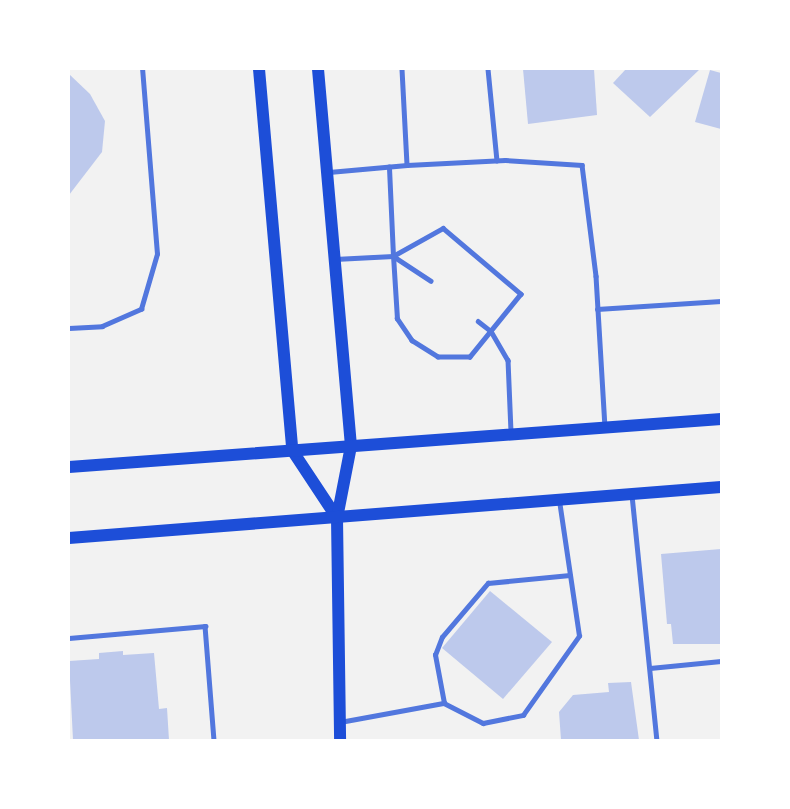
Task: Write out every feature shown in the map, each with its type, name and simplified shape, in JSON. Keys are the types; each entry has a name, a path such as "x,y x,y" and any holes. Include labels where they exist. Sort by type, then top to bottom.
{"main road":[{"path":"259,69 292,450 337,518"},
{"path":"318,69 351,446 337,518 340,740"},
{"path":"69,467 510,432 721,419"},
{"path":"69,538 721,487"}],"lane":[{"path":"69,328 102,326 141,309 157,254 142,69"},
{"path":"402,69 408,165"},
{"path":"488,69 497,160"},
{"path":"327,172 497,160 582,165 597,309 605,427"},
{"path":"335,259 393,256 443,228 521,294 470,357 456,360 438,357 412,341 397,319 393,256 389,167"},
{"path":"393,256 431,282"},
{"path":"597,309 721,301"},
{"path":"478,321 491,331 508,360 510,432"},
{"path":"632,495 657,740"},
{"path":"340,722 444,704 483,723 523,715 579,636 559,500"},
{"path":"444,704 435,655 442,637 488,583 570,575"},
{"path":"69,638 205,626 214,740"},
{"path":"650,668 721,661"}],"building":[{"path":"523,69 594,69 597,115 528,124"},
{"path":"626,69 700,69 650,117 613,83"},
{"path":"710,70 721,73 721,129 695,122"},
{"path":"69,74 90,94 105,121 102,152 69,195"},
{"path":"721,549 721,644 673,644 671,624 667,624 661,554"},
{"path":"490,591 552,642 503,699 442,648"},
{"path":"123,651 123,655 154,653 159,709 167,708 169,740 73,740 69,661 99,659 99,653"},
{"path":"631,682 639,740 561,740 559,712 573,695 609,692 608,683"}]}
